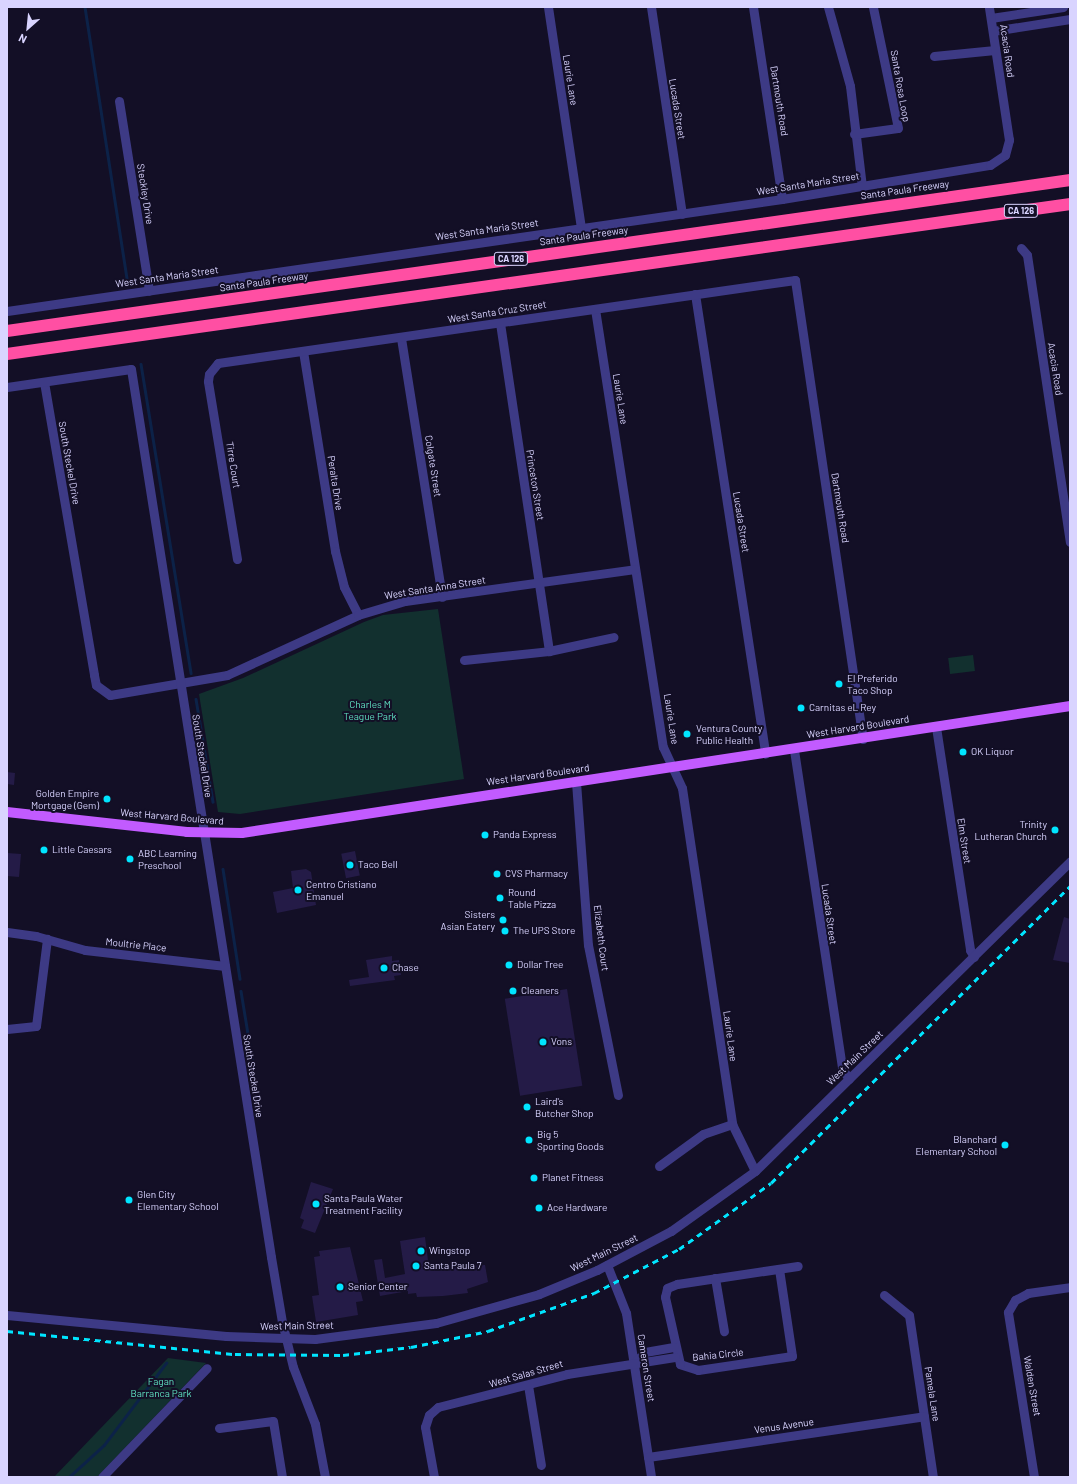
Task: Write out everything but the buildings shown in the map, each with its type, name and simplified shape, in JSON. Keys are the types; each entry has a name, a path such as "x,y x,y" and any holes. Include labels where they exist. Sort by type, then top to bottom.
{"highway":[{"path":"1015,188 1070,175"},
{"name":"Santa Paula Freeway","path":"7,331 1070,180"},
{"name":"CA 126","path":"7,354 1070,204"},
{"path":"973,218 1070,211"}],"main road":[{"name":"West Harvard Boulevard","path":"7,812 226,834 294,826 673,766 794,750 1070,706"}],"street":[{"name":"Laurie Lane","path":"548,7 581,227"},
{"name":"Lucada Street","path":"651,7 682,214"},
{"name":"Dartmouth Road","path":"753,7 782,199"},
{"path":"828,7 850,86 854,134 862,187"},
{"name":"Santa Rosa Loop","path":"854,134 898,128 873,7"},
{"name":"Acacia Road","path":"971,168 996,164 1008,148 989,7"},
{"path":"991,18 1063,7"},
{"path":"993,31 1070,19"},
{"path":"934,56 995,50"},
{"name":"Steckley Drive","path":"119,100 149,291"},
{"name":"West Santa Maria Street","path":"7,311 581,227 682,214 862,187 971,168"},
{"name":"Acacia Road","path":"1021,248 1027,255 1070,542"},
{"name":"Dartmouth Road","path":"795,280 862,739"},
{"name":"West Santa Cruz Street","path":"208,374 218,363 401,338 795,280"},
{"name":"Lucada Street","path":"695,294 765,754"},
{"name":"Laurie Lane","path":"595,309 663,747 682,788 732,1124 755,1171"},
{"name":"Princeton Street","path":"500,323 549,651"},
{"name":"Colgate Street","path":"401,338 442,597"},
{"name":"Peralta Drive","path":"303,351 337,562 358,615"},
{"path":"7,387 131,369 180,686"},
{"name":"Tirre Court","path":"208,374 237,559"},
{"name":"South Steckel Drive","path":"44,382 96,685 110,695 180,686 205,833 259,1188 293,1367 315,1424 325,1477"},
{"name":"West Santa Anna Street","path":"180,686 227,676 358,615 406,601 635,569"},
{"path":"464,660 549,651 614,637"},
{"name":"Elm Street","path":"936,727 970,950 974,957"},
{"name":"Lucada Street","path":"794,750 842,1068 849,1079"},
{"name":"Elizabeth Court","path":"576,782 588,944 618,1095"},
{"name":"West Main Street","path":"7,1315 226,1336 287,1338 358,1335 436,1323 539,1294 607,1265 671,1231 755,1171 1070,861"},
{"name":"Moultrie Place","path":"7,932 47,939 85,950 225,966"},
{"path":"7,1029 36,1026 47,939"},
{"path":"658,1166 703,1134 732,1124"},
{"name":"Cameron Street","path":"607,1265 626,1313 651,1477"},
{"path":"634,1363 645,1352 674,1352 665,1297 668,1288 716,1278 798,1266"},
{"name":"Bahia Circle","path":"674,1352 684,1368 698,1370 792,1356 779,1269"},
{"path":"716,1278 724,1331"},
{"name":"Walden Street","path":"1034,1477 1009,1319 1014,1300 1028,1293 1070,1287"},
{"name":"Pamela Lane","path":"884,1295 909,1315 933,1477"},
{"name":"West Salas Street","path":"434,1477 425,1430 428,1415 442,1405 528,1385 567,1374 634,1363"},
{"path":"102,1477 207,1368"},
{"path":"528,1385 541,1465"},
{"name":"Venus Avenue","path":"648,1457 924,1416"},
{"path":"219,1428 273,1421 282,1477"}],"green space":[{"name":"Charles M Teague Park","path":"438,609 464,779 240,814 218,812 199,694 243,678 364,622 383,615"},
{"path":"973,655 975,671 950,674 948,658"},
{"name":"Fagan Barranca Park","path":"168,1358 206,1363 97,1477 54,1477"}],"waterway":[{"path":"85,7 128,284"},
{"path":"141,364 191,673"},
{"path":"196,699 213,802"},
{"path":"223,869 240,979"},
{"path":"241,991 253,1064"},
{"path":"69,1477 104,1445 166,1363"}],"railway":[{"path":"7,1331 235,1354 343,1355 411,1347 488,1331 594,1293 679,1249 771,1183 1070,886"}],"place":[{"name":"El Preferido Taco Shop","path":"839,684"},
{"name":"Carnitas eL Rey","path":"801,708"},
{"name":"Ventura County Public Health","path":"687,734"},
{"name":"OK Liquor","path":"963,752"},
{"name":"Golden Empire Mortgage (Gem)","path":"107,799"},
{"name":"Trinity Lutheran Church","path":"1055,830"},
{"name":"Panda Express","path":"485,835"},
{"name":"Little Caesars","path":"44,850"},
{"name":"ABC Learning Preschool","path":"130,859"},
{"name":"Taco Bell","path":"350,865"},
{"name":"CVS Pharmacy","path":"497,874"},
{"name":"Centro Cristiano Emanuel","path":"298,890"},
{"name":"Round Table Pizza","path":"500,898"},
{"name":"Sisters Asian Eatery","path":"503,920"},
{"name":"The UPS Store","path":"505,931"},
{"name":"Dollar Tree","path":"509,965"},
{"name":"Chase","path":"384,968"},
{"name":"Cleaners","path":"513,991"},
{"name":"Vons","path":"543,1042"},
{"name":"Laird's Butcher Shop","path":"527,1107"},
{"name":"Big 5 Sporting Goods","path":"529,1140"},
{"name":"Blanchard Elementary School","path":"1005,1145"},
{"name":"Planet Fitness","path":"534,1178"},
{"name":"Glen City Elementary School","path":"129,1200"},
{"name":"Santa Paula Water Treatment Facility","path":"316,1204"},
{"name":"Ace Hardware","path":"539,1208"},
{"name":"Wingstop","path":"421,1251"},
{"name":"Santa Paula 7","path":"416,1266"},
{"name":"Senior Center","path":"340,1287"}]}
